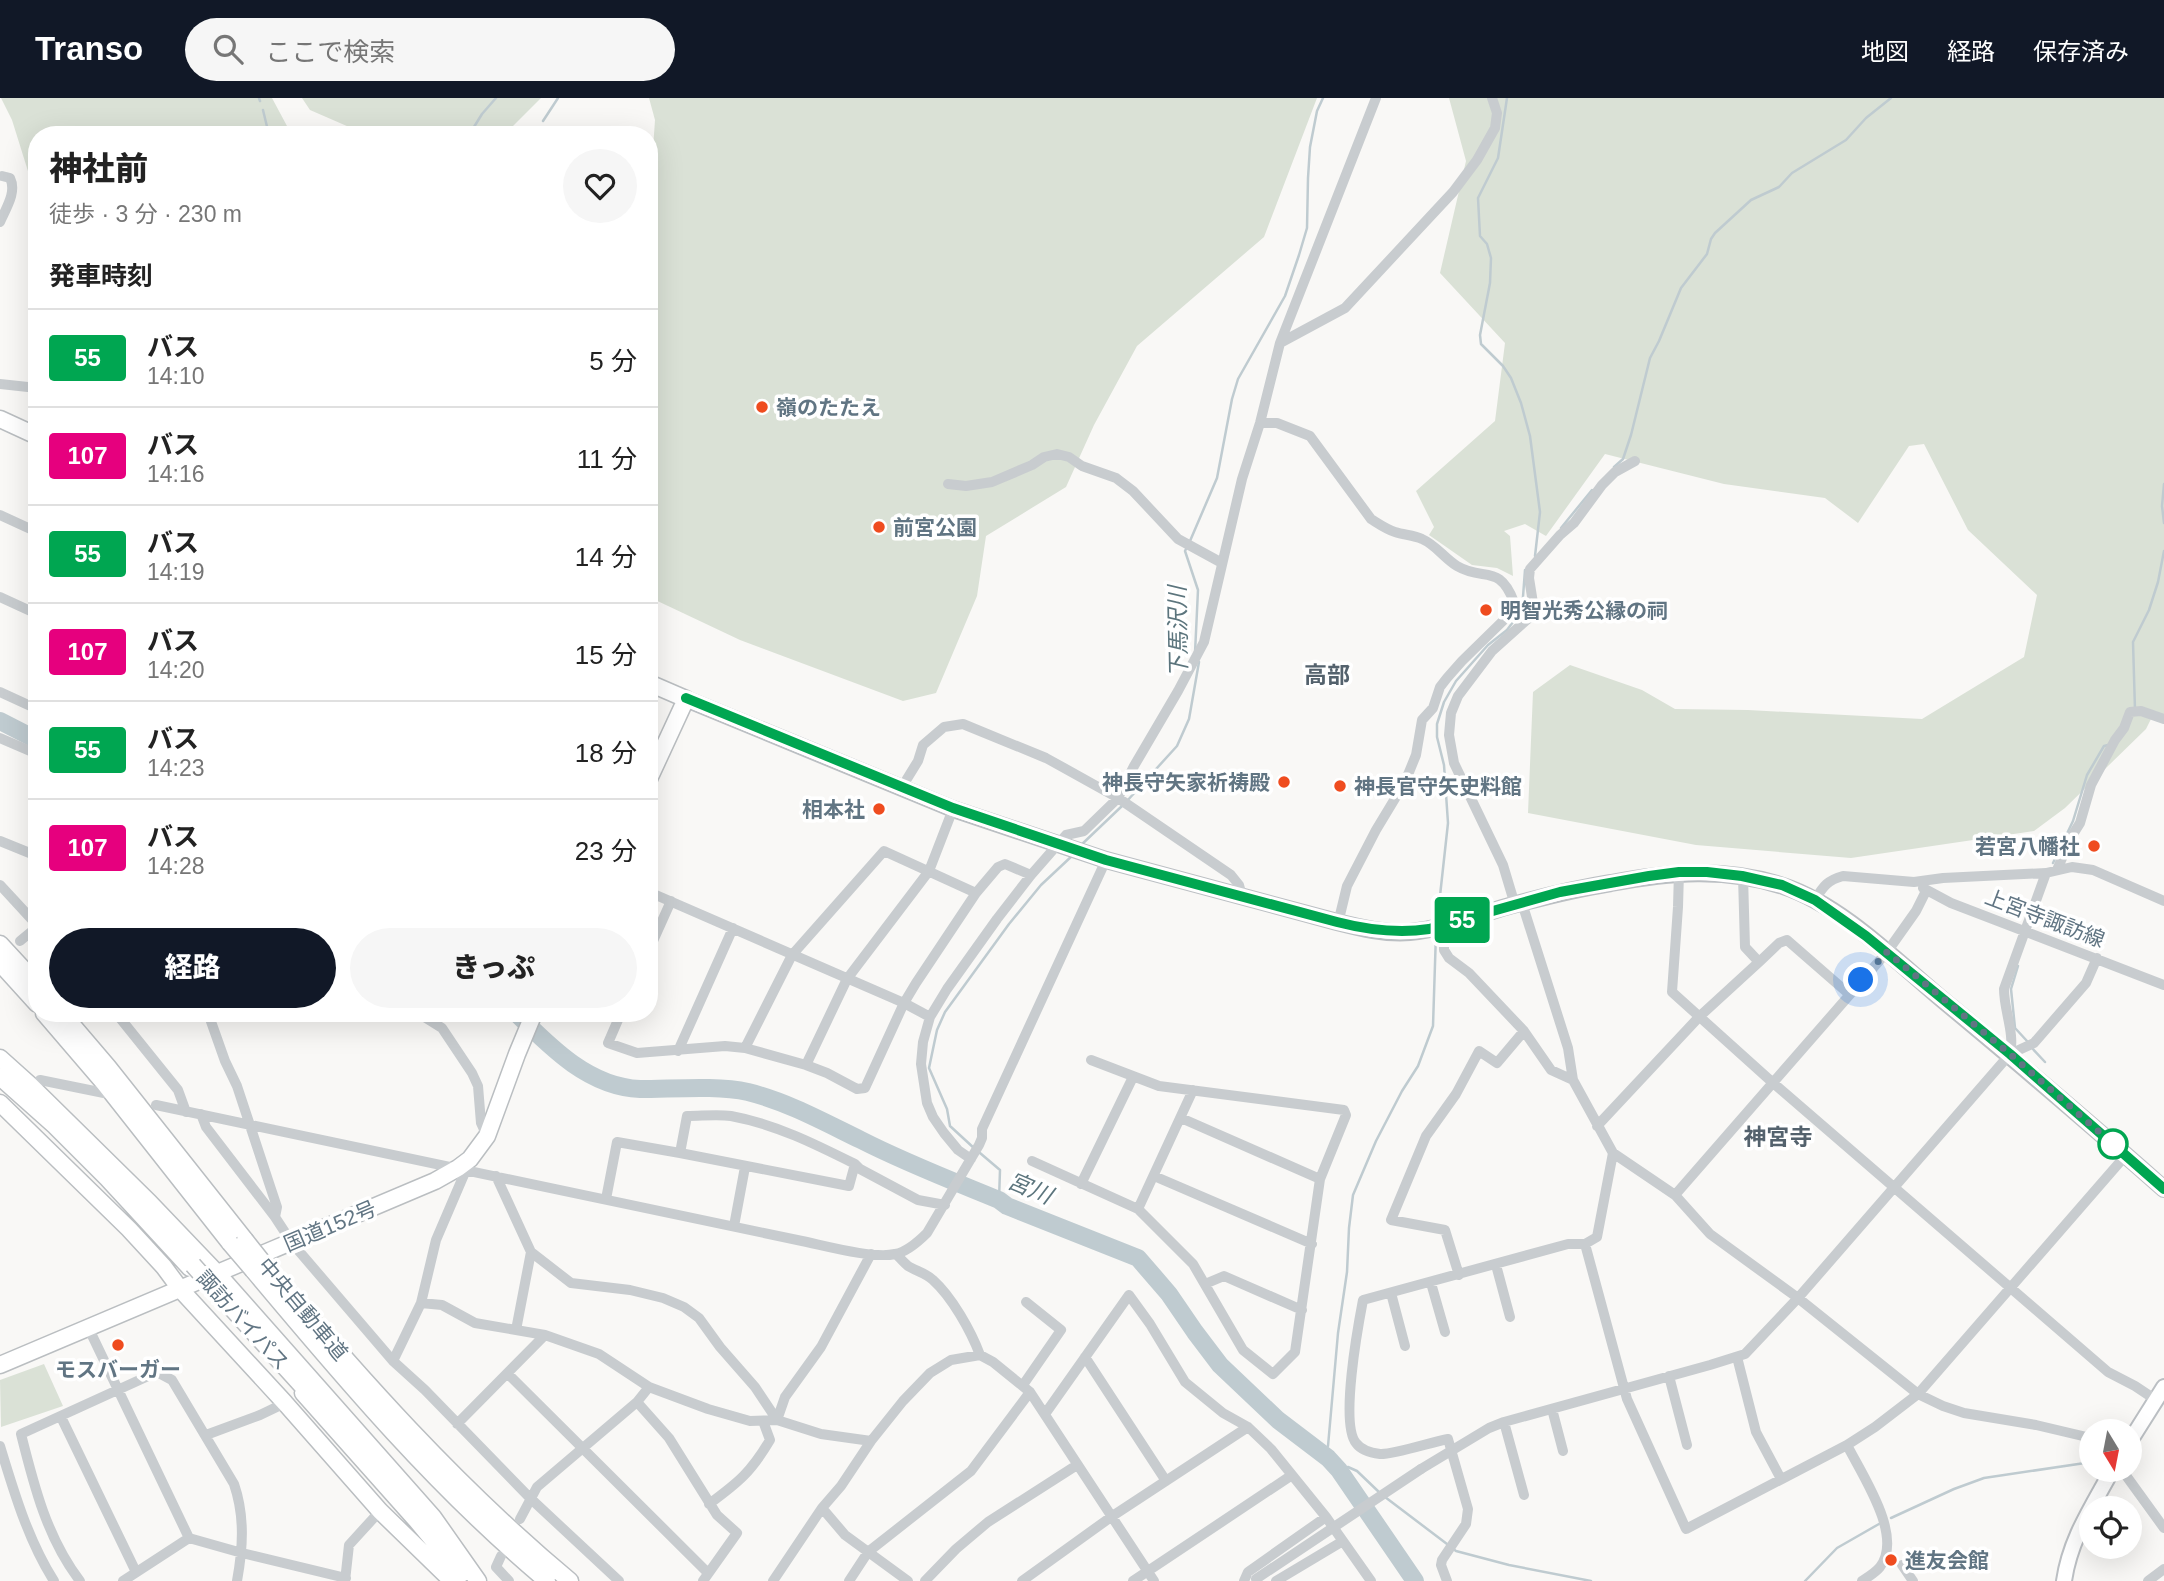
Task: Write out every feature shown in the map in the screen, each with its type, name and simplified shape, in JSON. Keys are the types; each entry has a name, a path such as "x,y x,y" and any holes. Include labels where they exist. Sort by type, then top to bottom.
{"highway":[{"path":"0,419 28,432"},
{"path":"658,687 686,698 658,759"},
{"path":"0,944 28,974"},
{"path":"0,963 28,994"},
{"name":"中央自動車道","path":"52,1022 238,1241"},
{"name":"中央自動車道","path":"70,1022 134,1098 258,1267 393,1434 471,1513 547,1581"},
{"name":"国道152号","path":"0,1365 462,1169 487,1136 531,1022"},
{"path":"0,1058 150,1203 216,1273 433,1517 478,1581"},
{"name":"諏訪バイパス","path":"0,1071 94,1157 138,1202 191,1267"},
{"name":"諏訪バイパス","path":"0,1077 55,1126 216,1293 420,1518 473,1581"},
{"path":"0,1103 129,1228 181,1290 380,1511 452,1581"},
{"name":"中央自動車道","path":"258,1267 444,1466 528,1546 570,1581"},
{"name":"諏訪バイパス","path":"216,1293 467,1581"}],"main road":[{"path":"686,698 953,808 1106,860 1383,932 1408,932 1439,927 1560,892 1679,872 1742,876 1782,885 1815,900 1845,919 1887,952 2010,1054 2164,1189"},
{"path":"2142,1422 2161,1391"},
{"path":"2064,1581 2068,1556 2079,1529 2105,1482"}],"street":[{"path":"971,1159 958,1150 944,1133 927,1102 921,1064 923,1042 930,1017 996,919 1031,875 1065,846 1066,835 1084,831 1123,802 1134,766 1204,642 1242,479 1260,423 1280,343 1376,98"},
{"path":"1280,343 1345,308 1453,191 1477,160 1495,128 1497,113 1492,98"},
{"path":"0,222 13,184 10,177 2,176"},
{"path":"0,384 28,387"},
{"path":"1260,423 1277,423 1310,436 1371,519 1384,528 1420,538 1435,546 1456,565 1499,579 1524,603 1530,617 1492,651 1458,696 1441,711 1422,720 1416,755 1405,782 1347,886 1337,922"},
{"path":"948,484 966,486 992,482 1044,457 1057,454 1069,457 1082,466 1116,478 1133,491 1178,539 1222,563"},
{"path":"1635,461 1615,472 1602,485 1574,523 1530,569 1524,603 1508,615 1440,687 1441,711 1454,763 1503,865 1518,904 1568,1048 1573,1080 1613,1153 1675,1195 1710,1234 1798,1298 1918,1394 1964,1413 2036,1424 2079,1435"},
{"path":"0,515 28,528"},
{"path":"0,597 28,610"},
{"path":"0,692 28,705"},
{"path":"2057,870 2080,823 2091,785 2124,728 2130,712 2141,711 2164,719"},
{"path":"902,787 918,761 923,745 944,727 962,724 1046,758 1123,802 1231,874 1239,885 1242,896"},
{"path":"0,737 28,750"},
{"path":"806,1065 847,979 929,871 953,808"},
{"path":"0,841 28,852"},
{"path":"745,1048 792,955 884,851 976,893"},
{"path":"156,1105 871,1254 896,1254 917,1243 927,1233 979,1145 982,1129 1106,860"},
{"path":"617,1022 608,1043 638,1054 725,1046 745,1048 806,1065 858,1089 865,1088 904,1003 976,893 998,867 1004,864 1031,875"},
{"path":"1815,900 1831,879 1843,876 1914,882 2046,873 2072,867 2093,870 2164,901"},
{"path":"1679,872 1672,992 1772,1082 2108,1372 2135,1386 2161,1391"},
{"path":"2010,1054 2012,1043 2004,989 2046,873"},
{"path":"1742,876 1745,947 1759,962"},
{"name":"上宮寺諏訪線","path":"1914,882 1951,903 2164,985"},
{"path":"0,885 28,916"},
{"path":"1675,1195 1887,952 1916,911 1926,891"},
{"path":"658,896 904,1003 930,1017"},
{"path":"658,930 671,901"},
{"path":"1439,927 1444,950 1449,958 1469,973 1524,1031 1551,1070 1573,1080"},
{"path":"678,1051 733,928"},
{"path":"20,941 28,934"},
{"path":"1597,1126 1699,1017 1779,943 1787,940 1849,994"},
{"path":"1255,1580 1452,1449 1504,1422 1745,1354 1798,1298 2010,1054 2034,1043 2086,983 2097,958"},
{"path":"123,1022 178,1090 186,1112"},
{"path":"211,1022 237,1086 277,1207 275,1217"},
{"path":"432,1022 442,1028 472,1073 478,1086 481,1123 487,1136"},
{"path":"1460,1275 1446,1230 1391,1220 1426,1136 1455,1094 1479,1051 1497,1063 1524,1031"},
{"path":"1032,1161 1138,1209 1193,1264 1242,1350 1273,1374 1295,1352 1320,1180 1346,1115 1344,1111 1159,1086 1091,1060"},
{"path":"1081,1184 1133,1077"},
{"path":"40,1080 104,1093"},
{"path":"1138,1209 1193,1090"},
{"path":"201,1114 206,1127 292,1243 393,1361 530,1498 619,1581"},
{"path":"680,1153 687,1116 732,1116 785,1131 855,1164 918,1200 946,1202"},
{"path":"1181,1118 1320,1180"},
{"path":"606,1199 617,1142 849,1186 855,1164"},
{"path":"1447,1581 1441,1565 1445,1553 1466,1524 1468,1509 1448,1438 1382,1455 1368,1452 1355,1443 1350,1430 1354,1347 1363,1300 1569,1244 1585,1244 1597,1237 1613,1153"},
{"path":"1585,1244 1624,1388 1686,1529 1847,1445 1918,1394 2126,1155"},
{"path":"734,1226 745,1167"},
{"path":"393,1361 421,1303 436,1240 462,1169"},
{"path":"496,1176 531,1252 571,1283 630,1290 663,1298 684,1307 699,1318 755,1387 777,1420"},
{"path":"1154,1176 1312,1244"},
{"path":"516,1330 531,1252"},
{"path":"777,1420 785,1397 821,1346 871,1254"},
{"path":"896,1254 907,1266 935,1282 956,1310 980,1355"},
{"path":"1496,1265 1510,1317"},
{"path":"1205,1284 1224,1276 1302,1310"},
{"path":"1431,1283 1445,1332"},
{"path":"1391,1293 1405,1346"},
{"path":"1045,1414 1129,1295 1185,1382 1223,1413 1248,1427 1271,1449 1326,1517 1371,1581"},
{"path":"849,1581 868,1552 971,1471 1027,1389 1062,1330 1026,1302"},
{"path":"421,1303 442,1305 475,1323 545,1335 598,1354 649,1387 708,1409 750,1421 777,1420 821,1434 872,1441"},
{"path":"89,1329 189,1538"},
{"path":"457,1424 545,1335"},
{"path":"773,1581 822,1508 903,1401 930,1373 951,1360 980,1355 1027,1389 1150,1576"},
{"path":"1085,1357 1166,1481"},
{"path":"1737,1357 1756,1432 1782,1479"},
{"path":"80,1581 66,1562 39,1503 21,1434 157,1372 172,1380 234,1484 239,1501 242,1553 237,1581"},
{"path":"508,1374 706,1577 737,1533 717,1515 669,1438 637,1402"},
{"path":"1669,1376 1687,1446"},
{"path":"520,1519 537,1487 637,1402 649,1387"},
{"path":"206,1435 285,1403"},
{"path":"1552,1409 1563,1451"},
{"path":"61,1418 136,1572"},
{"path":"709,1504 755,1465 770,1440 763,1421"},
{"path":"1504,1422 1524,1495"},
{"path":"1022,1581 1111,1517 1248,1427"},
{"path":"1847,1445 1882,1513 1888,1545 1882,1565 1862,1581"},
{"path":"0,1446 21,1511 40,1558 54,1581"},
{"path":"925,1581 956,1549 988,1522 1077,1465"},
{"path":"1133,1581 1150,1576 1292,1475"},
{"path":"2131,1482 2164,1528"},
{"path":"822,1508 845,1535 908,1581"},
{"path":"123,1581 189,1538 345,1580 349,1545 380,1511"},
{"path":"1244,1581 1248,1572 1326,1517"},
{"path":"1276,1581 1343,1541"},
{"path":"501,1556 496,1567 509,1581"},
{"path":"1902,1564 1913,1581"},
{"path":"2148,1581 2164,1569"}],"shaded area":[{"path":"1,98 272,98 287,126 28,126 28,171 12,120"},
{"path":"302,98 541,98 513,126 347,126 310,110"},
{"path":"649,98 1317,98 1264,237 1137,346 1094,425 1066,487 986,536 977,596 936,693 903,701 740,640 658,601 658,126 655,126"},
{"path":"1449,98 2164,98 2164,715 2155,711 2146,729 2065,808 2034,831 1851,858 1696,845 1528,813 1533,692 1570,665 1642,690 1675,709 1922,719 2024,657 2037,595 1968,530 1924,444 1909,446 1858,523 1825,498 1724,484 1605,454 1546,536 1525,524 1504,531 1510,536 1513,576 1497,568 1472,565 1429,535 1434,527 1416,491 1495,421 1505,343 1440,273 1466,161"},
{"path":"44,1364 63,1406 1,1427 0,1380"}],"waterway":[{"path":"475,126 496,98"},
{"path":"543,121 558,98"},
{"name":"下馬沢川","path":"1190,541 1217,478 1238,379 1285,296 1299,255 1307,228 1310,147 1317,111 1323,98"},
{"path":"1507,98 1498,158 1478,198 1480,236 1487,244 1491,258 1490,283 1480,335 1481,344 1511,378 1530,436 1540,512 1535,556"},
{"path":"1614,467 1623,459 1631,435 1650,358 1681,288 1707,254 1715,233 1751,200 1779,187 1792,173 1846,140 1866,118 1891,98"},
{"path":"263,110 267,126"},
{"path":"2164,484 2164,523"},
{"path":"1561,528 1592,490"},
{"name":"下馬沢川","path":"1187,547 1185,551 1198,590 1195,653"},
{"path":"2135,710 2133,642 2149,610 2164,551"},
{"path":"1437,923 1448,823 1444,765 1437,737 1437,724 1444,702 1456,681 1488,645 1507,630 1522,610 1525,570"},
{"name":"下馬沢川","path":"1127,801 1177,746 1189,719 1199,662"},
{"name":"宮川","path":"0,721 28,735"},
{"path":"2053,863 2073,821 2087,775 2104,746 2108,745"},
{"name":"下馬沢川","path":"1079,847 1122,806"},
{"name":"下馬沢川","path":"975,1149 950,1126 947,1109 929,1068 937,1030 945,1012 1009,924 1041,885 1073,855"},
{"path":"1322,1453 1328,1446 1353,1195 1376,1141 1418,1066 1433,1026 1436,933"},
{"path":"2018,966 2011,989 2015,1028 2027,1041"},
{"name":"宮川","path":"525,1022 572,1063 604,1081 621,1087 640,1089 723,1089 763,1096 806,1113 930,1172 999,1200 1007,1206 1138,1258 1169,1294 1220,1365 1278,1420 1328,1458 1339,1470 1415,1581"},
{"path":"2031,1047 2045,1062"},
{"name":"下馬沢川","path":"980,1153 1000,1170 999,1200"},
{"path":"1891,1518 1984,1478 2079,1464"},
{"path":"1339,1470 1348,1467 1357,1471 1380,1493"},
{"path":"1385,1497 1447,1544"},
{"path":"1805,1581 1837,1548 1879,1524"},
{"path":"1452,1548 1509,1565 1591,1581"}],"bus line":[{"name":"55","path":"686,698 953,808 1106,860 1383,932 1408,932 1444,926 1560,892 1679,872 1742,876 1782,885 1799,891 1845,919 1887,952 2010,1054 2164,1189"}],"place":[{"name":"嶺のたたえ","path":"762,407"},
{"name":"前宮公園","path":"879,527"},
{"name":"明智光秀公縁の祠","path":"1486,610"},
{"name":"神長守矢家祈祷殿","path":"1284,782"},
{"name":"神長官守矢史料館","path":"1340,786"},
{"name":"相本社","path":"879,809"},
{"name":"若宮八幡社","path":"2094,846"},
{"name":"モスバーガー","path":"118,1345"},
{"name":"進友会館","path":"1891,1560"}],"district":[{"name":"高部","path":"1327,675"},
{"name":"神宮寺","path":"1778,1137"}],"route":[{"path":"1861,980 1887,952 2113,1144"}]}
